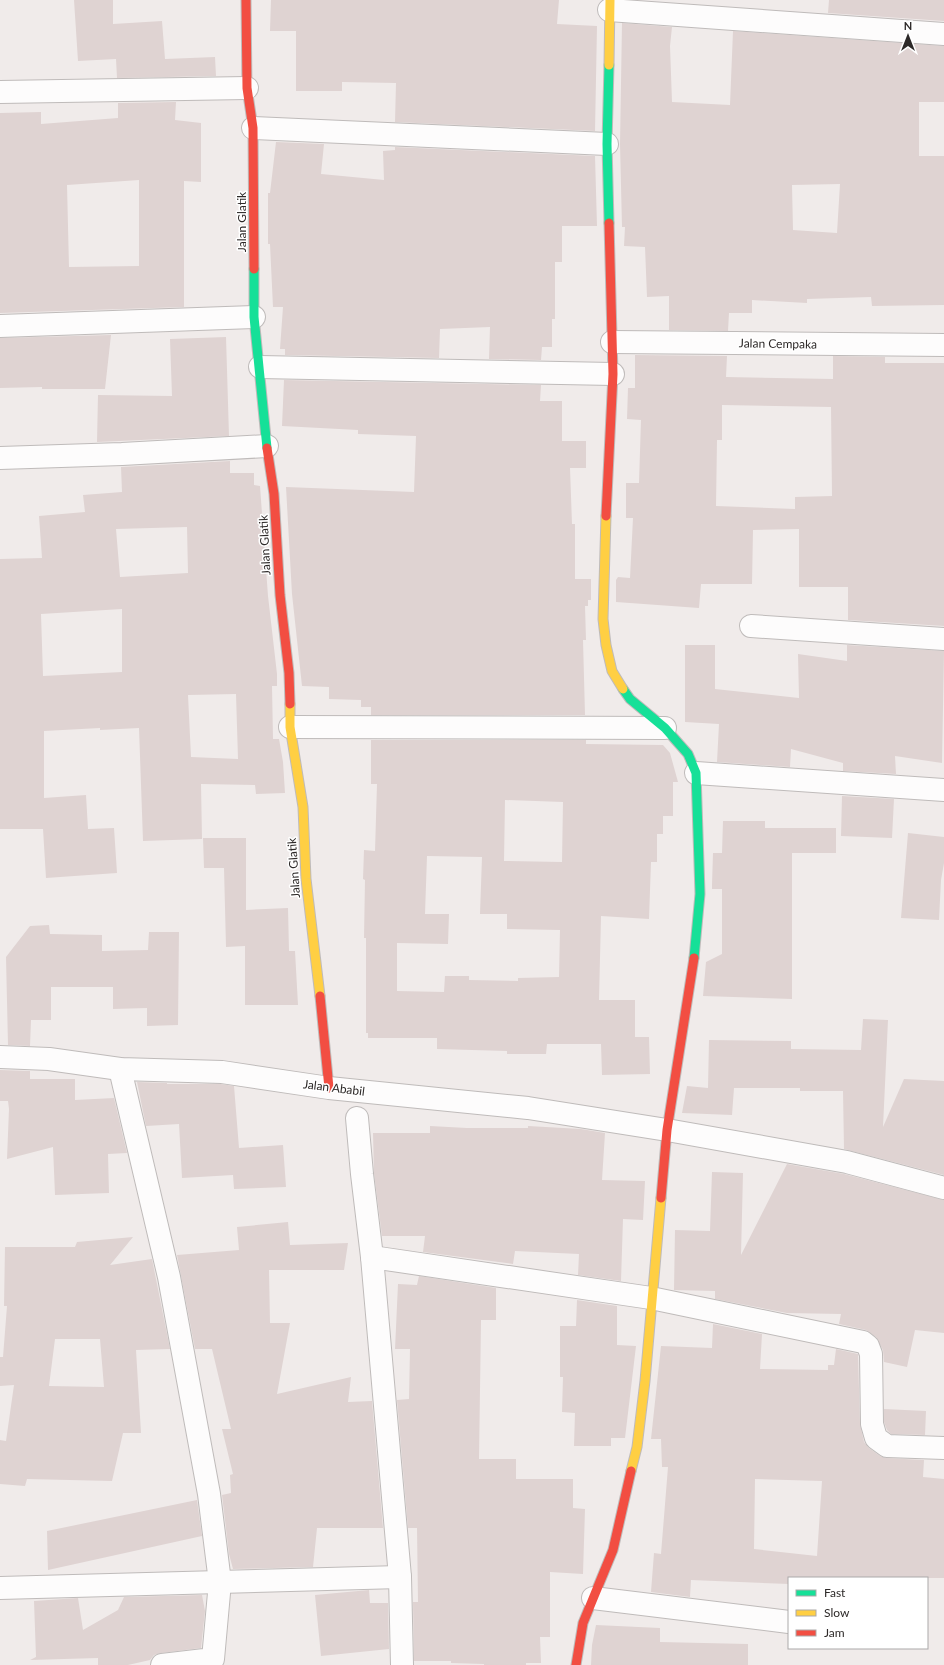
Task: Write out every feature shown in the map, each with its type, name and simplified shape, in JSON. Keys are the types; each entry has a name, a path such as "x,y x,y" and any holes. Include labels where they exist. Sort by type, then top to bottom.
{"street":[{"name":"Jalan Glatik","path":"246,0 248,88 253,128 254,317 267,446 274,494 280,595 289,673 290,727 303,807 306,879 329,1088"},
{"path":"576,1665 582,1623 594,1598 613,1550 637,1447 645,1381 651,1298 667,1130 696,947 700,894 696,773 688,754 665,728 630,699 612,671 606,646 603,619 605,535 613,374 607,144 610,5 944,34"},
{"path":"0,92 248,88"},
{"path":"253,128 607,144"},
{"path":"0,326 254,317"},
{"name":"Jalan Cempaka","path":"612,342 944,346"},
{"path":"260,367 613,374"},
{"path":"0,458 122,454 267,446"},
{"path":"751,626 944,639"},
{"path":"290,727 665,728"},
{"path":"696,773 944,790"},
{"name":"Jalan Ababil","path":"0,1057 49,1059 120,1069 222,1072 329,1088 528,1108 667,1130 847,1162 944,1188"},
{"path":"120,1069 169,1277 209,1494 220,1582 213,1659 162,1665"},
{"path":"357,1118 372,1257 400,1577 402,1665"},
{"path":"372,1257 651,1298 862,1342 868,1346 871,1354 872,1424 876,1438 887,1446 944,1448"},
{"path":"0,1588 400,1577"},
{"path":"594,1598 788,1622"}],"building":[{"path":"74,0 113,0 113,24 162,21 165,59 215,57 216,76 117,78 116,59 78,61"},
{"path":"271,0 559,0 557,24 597,26 595,131 395,122 396,83 342,82 342,91 296,91 296,31 270,31"},
{"path":"829,0 944,0 944,21 828,13"},
{"path":"622,23 672,27 670,46 672,102 730,105 733,31 944,46 944,102 919,102 919,156 944,156 944,305 872,306 871,297 807,299 807,303 752,300 752,313 729,313 728,331 669,330 669,296 647,297 645,247 624,246 625,227 622,227 620,144","holes":["840,184 837,233 793,230 792,185"]},
{"path":"176,102 175,120 201,123 201,182 184,181 184,307 0,313 0,113 41,112 41,124 118,118 118,103","holes":["139,180 139,266 69,267 67,185"]},
{"path":"276,142 324,144 321,174 384,180 383,151 395,150 395,147 595,156 597,226 562,226 562,262 555,262 555,319 552,319 552,347 542,347 541,360 489,359 490,327 440,329 439,358 285,355 285,349 280,349 283,307 273,307 270,244 268,244 268,193 270,193"},
{"path":"111,335 105,389 42,389 42,387 0,388 0,338"},
{"path":"226,337 229,436 97,442 98,395 172,396 170,339"},
{"path":"635,355 727,356 726,377 833,379 833,356 885,357 885,363 944,363 944,626 848,620 848,587 799,587 799,529 753,530 752,584 701,584 699,608 616,602 616,580 618,577 630,578 633,518 626,518 626,483 639,483 641,420 627,419 628,388 635,388","holes":["722,405 831,407 832,496 795,497 795,509 716,506 717,440 722,440"]},
{"path":"284,380 541,385 540,401 562,401 562,441 586,441 586,468 570,468 572,524 575,524 575,579 591,579 591,600 588,600 588,606 585,606 586,640 583,640 585,715 371,715 371,707 361,707 361,700 329,699 329,687 302,686 292,594 286,487 414,492 416,436 358,434 358,430 282,426"},
{"path":"230,461 230,473 254,473 254,485 260,486 268,596 277,674 277,686 272,686 273,739 279,739 283,762 285,793 256,794 255,785 201,784 202,839 143,841 139,728 100,730 100,728 44,731 44,798 86,795 88,829 114,828 117,873 46,878 43,829 0,829 0,559 42,558 39,516 85,512 83,495 122,492 121,467","holes":["187,527 188,573 120,577 116,529","122,609 122,672 43,676 41,614","236,694 238,759 191,757 188,695"]},
{"path":"685,645 715,645 715,689 799,698 798,654 847,661 847,645 944,651 942,763 895,756 896,774 843,771 843,763 791,749 790,767 717,762 719,724 685,722"},
{"path":"371,740 586,740 586,744 663,745 670,753 678,782 673,782 673,816 663,816 663,834 657,834 657,862 651,862 649,919 601,916 599,1000 635,1000 635,1037 649,1037 650,1074 602,1075 601,1044 547,1044 546,1054 507,1054 507,1051 437,1049 437,1038 368,1038 368,1033 366,1033 366,938 364,938 365,880 363,879 364,850 375,851 377,784 371,784","holes":["505,800 563,802 562,862 504,861","427,856 482,857 480,914 507,914 507,929 560,930 559,977 518,978 518,981 469,980 469,976 445,976 444,992 397,991 397,943 448,944 449,914 425,914"]},
{"path":"842,796 894,799 892,838 841,836"},
{"path":"723,821 765,821 765,828 836,828 836,853 792,853 792,999 703,996 706,962 722,954 722,889 712,889 712,885 713,853 722,853"},
{"path":"908,833 944,837 944,863 941,880 939,920 901,918"},
{"path":"203,838 246,838 246,910 288,908 289,951 295,951 298,1005 245,1005 245,946 226,947 224,868 204,868"},
{"path":"49,925 50,934 102,935 102,951 148,950 149,932 179,932 178,1025 147,1026 147,1008 113,1009 113,987 51,987 51,1020 31,1020 30,1046 8,1045 6,957 30,926"},
{"path":"863,1019 888,1020 883,1127 904,1079 944,1081 944,1175 844,1149 843,1091 800,1091 800,1088 734,1088 732,1115 682,1113 687,1086 708,1088 709,1040 791,1041 791,1049 861,1050"},
{"path":"0,1070 30,1071 30,1079 75,1079 75,1100 114,1098 127,1153 108,1154 109,1193 55,1195 53,1147 7,1159 9,1109 8,1101 0,1101"},
{"path":"137,1082 167,1084 221,1084 234,1086 239,1148 283,1145 286,1187 234,1189 233,1175 182,1178 179,1124 146,1126"},
{"path":"430,1126 467,1128 528,1128 528,1126 581,1129 605,1133 602,1180 645,1181 643,1220 623,1219 621,1281 578,1275 579,1254 515,1251 513,1264 423,1252 425,1236 382,1236 374,1173 373,1133 430,1133"},
{"path":"787,1164 844,1174 944,1200 944,1333 915,1330 907,1367 884,1362 883,1350 876,1337 866,1330 839,1324 841,1314 787,1313 715,1299 715,1291 674,1290 675,1230 710,1231 712,1172 743,1173 741,1255"},
{"path":"288,1222 290,1245 348,1243 344,1270 269,1270 270,1323 290,1323 277,1394 351,1377 348,1402 372,1401 383,1528 317,1528 313,1567 233,1569 229,1554 222,1495 231,1493 230,1475 233,1474 222,1429 231,1429 212,1349 195,1349 177,1255 239,1250 237,1227"},
{"path":"133,1237 110,1265 152,1259 170,1349 136,1350 141,1433 123,1433 112,1481 27,1479 25,1486 0,1484 0,1440 6,1441 14,1385 0,1386 0,1357 3,1357 7,1306 4,1306 5,1247 75,1247 77,1242","holes":["55,1339 100,1339 104,1387 49,1386"]},
{"path":"419,1276 496,1288 496,1320 481,1320 479,1459 516,1459 516,1479 573,1479 573,1508 585,1509 583,1574 550,1572 550,1637 540,1637 541,1663 526,1663 526,1665 484,1665 451,1663 451,1661 414,1661 413,1602 418,1602 417,1528 408,1528 397,1400 409,1399 410,1349 395,1349 398,1284 417,1285"},
{"path":"577,1300 617,1306 617,1345 636,1346 625,1438 611,1438 611,1446 574,1446 575,1413 562,1412 563,1377 560,1377 560,1326 576,1326"},
{"path":"713,1324 762,1334 760,1369 828,1370 828,1365 834,1365 836,1349 858,1354 860,1424 864,1442 869,1448 880,1456 886,1458 924,1460 923,1477 944,1479 944,1578 788,1577 788,1584 691,1580 690,1597 651,1592 654,1553 661,1554 668,1467 662,1467 661,1439 651,1439 661,1346 712,1348","holes":["755,1479 822,1481 817,1556 754,1549"]},
{"path":"884,1409 926,1411 925,1435 891,1434 887,1430 884,1422"},
{"path":"197,1500 202,1536 48,1570 47,1531"},
{"path":"369,1590 370,1603 388,1603 389,1649 321,1656 315,1595"},
{"path":"202,1595 205,1611 201,1648 161,1653 154,1655 150,1660 128,1665 98,1665 98,1658 30,1660 36,1657 34,1601 78,1598 83,1630 118,1610 124,1597"},
{"path":"596,1625 660,1628 660,1642 748,1644 748,1665 591,1665 592,1645"}],"traffic: fast":[{"path":"609,65 607,144 609,223"},
{"path":"254,269 254,317 267,448"},
{"path":"623,689 630,699 665,728 688,754 696,773 700,894 694,958"}],"traffic: slow":[{"path":"609,65 610,0"},
{"path":"606,516 603,619 606,645 612,671 623,689"},
{"path":"290,704 290,727 303,807 306,879 320,996"},
{"path":"631,1471 637,1447 645,1381 661,1198"}],"traffic: jam":[{"path":"246,0 247,88 253,128 254,269"},
{"path":"606,516 613,374 609,223"},
{"path":"267,448 274,494 280,595 289,673 290,704"},
{"path":"661,1198 667,1130 694,958"},
{"path":"320,996 329,1088"},
{"path":"576,1665 583,1623 613,1550 631,1471"}]}
